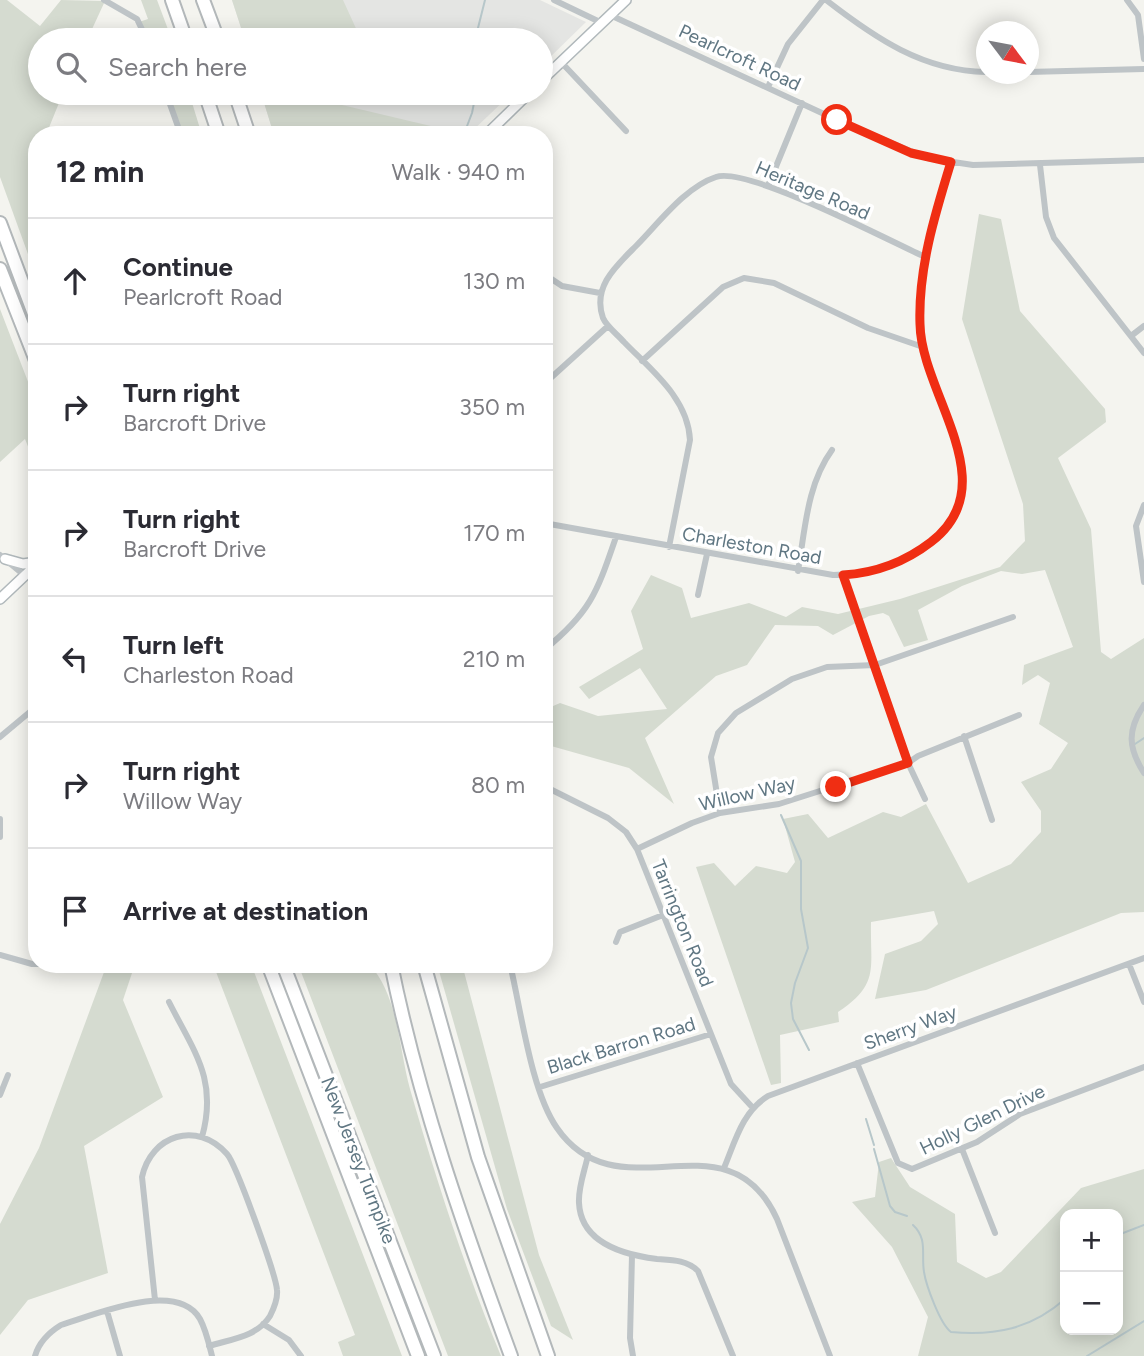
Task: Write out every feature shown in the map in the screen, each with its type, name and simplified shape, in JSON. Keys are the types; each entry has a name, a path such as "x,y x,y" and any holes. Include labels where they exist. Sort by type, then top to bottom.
{"highway":[{"path":"172,0 182,28"},
{"path":"203,0 214,28"},
{"path":"209,105 216,126"},
{"path":"239,105 245,126"},
{"path":"0,223 28,299"},
{"path":"0,269 28,340"},
{"name":"New Jersey Turnpike","path":"271,973 418,1356"},
{"name":"New Jersey Turnpike","path":"286,973 434,1356"},
{"path":"393,973 467,1235 511,1356"},
{"path":"427,973 478,1157 548,1356"}],"street":[{"path":"104,0 137,19 141,28"},
{"path":"554,0 602,23"},
{"path":"553,70 626,0"},
{"path":"768,86 788,44 824,0 891,46 914,57 948,69 976,71"},
{"path":"1127,0 1138,15 1144,59"},
{"name":"Pearlcroft Road","path":"610,15 911,153 951,162 1040,165 1144,160"},
{"path":"561,62 626,131"},
{"path":"1039,72 1144,69"},
{"path":"768,186 802,103"},
{"path":"170,105 178,126"},
{"path":"495,126 517,105"},
{"path":"843,575 878,570 919,552 936,538 960,504 964,485 961,461 923,347 920,324 935,214 951,162"},
{"path":"1040,165 1049,229 1144,353"},
{"name":"Heritage Road","path":"600,293 604,282 620,262 701,183 720,175 732,174 768,186 927,258"},
{"path":"642,361 723,287 744,278 774,283 868,328 923,347"},
{"path":"553,280 562,286 600,293 603,317 608,326 681,404 690,427 690,440 669,547"},
{"path":"553,376 608,326"},
{"path":"1131,336 1144,326"},
{"path":"798,571 811,497 823,463 832,450"},
{"path":"1144,505 1136,526 1144,582"},
{"name":"Charleston Road","path":"553,525 798,571 843,575 908,763 925,799"},
{"path":"553,642 581,618 592,602 616,537"},
{"path":"698,595 707,554"},
{"path":"2,557 28,564"},
{"path":"2,557 24,575"},
{"path":"0,599 28,571"},
{"path":"720,814 711,757 726,722 792,680 827,667 875,665 1013,617"},
{"path":"1144,705 1133,724 1130,744 1144,773"},
{"path":"0,737 28,714"},
{"name":"Willow Way","path":"637,849 692,823 720,814 779,804 908,763 964,736 1019,715"},
{"path":"964,736 992,820"},
{"name":"Tarrington Road","path":"553,790 608,818 626,832 637,849 731,1084 753,1108"},
{"path":"0,818 0,837"},
{"path":"615,942 620,932 663,915"},
{"path":"0,955 28,963"},
{"name":"Sherry Way","path":"753,1108 768,1096 1144,958"},
{"path":"1129,964 1144,1002"},
{"path":"512,973 540,1087 555,1125 571,1144 588,1155 620,1167 724,1168 755,1184 769,1200 831,1356"},
{"path":"169,1002 208,1088 208,1115 202,1137"},
{"name":"Black Barron Road","path":"540,1087 711,1034"},
{"name":"Holly Glen Drive","path":"857,1063 898,1163 912,1169 962,1149 1020,1114 1144,1067"},
{"path":"0,1095 8,1075"},
{"path":"724,1168 743,1123 753,1108"},
{"path":"155,1300 142,1177 144,1167 160,1143 177,1136 202,1137 230,1158 277,1286 276,1303 263,1324 253,1333 209,1346"},
{"path":"962,1149 995,1233"},
{"path":"588,1155 580,1190 581,1214 594,1236 632,1255 682,1262 698,1271 733,1356"},
{"path":"632,1255 630,1338 634,1356"},
{"path":"36,1356 38,1346 50,1331 107,1311 168,1299 196,1314 212,1356"},
{"path":"107,1311 120,1356"},
{"path":"263,1324 289,1340 301,1356"}],"shaded area":[{"path":"0,0 7,0 40,26 61,0 105,1 93,28 28,28 28,105 58,105 50,126 28,126 28,254 0,177"},
{"path":"141,0 157,0 168,28 141,28 139,22 148,19"},
{"path":"232,0 540,0 586,22 553,54 553,28 241,28"},
{"path":"232,0 343,0 356,28 241,28"},
{"path":"170,105 193,105 199,126 178,126"},
{"path":"265,105 499,105 477,126 271,126"},
{"path":"265,105 342,105 431,126 271,126"},
{"path":"979,214 1001,219 1020,311 1105,409 1106,422 1058,458 1091,529 1101,652 1111,659 1144,638 1144,912 1121,913 926,990 875,999 885,954 921,941 938,924 934,911 871,922 871,964 867,984 861,993 838,1012 839,1022 780,1035 781,1083 771,1085 696,867 714,863 735,886 756,866 787,873 795,862 783,819 808,814 828,838 883,812 901,817 926,804 968,883 1011,864 1041,832 1041,811 1021,782 1051,769 1068,743 1039,724 1050,683 1038,675 1022,685 1024,665 1073,647 1045,570 1022,574 1001,571 962,586 918,610 928,640 904,647 889,616 883,613 869,616 833,635 818,626 775,625 747,665 716,676 645,738 674,804 629,768 553,747 553,706 560,703 598,716 667,709 640,668 589,699 579,687 643,649 631,611 651,575 682,588 691,618 749,603 786,617 802,607 838,614 900,599 1000,567 1025,541 1023,504 962,319"},
{"path":"0,309 28,382 28,446 25,439 0,462"},
{"path":"104,973 132,973 123,1000 163,1097 84,1146 108,1273 28,1300 0,1335 0,1224 39,1148"},
{"path":"216,973 254,973 402,1356 343,1356 338,1342 355,1335"},
{"path":"301,973 376,973 392,1006 410,1089 430,1156 463,1257 501,1356 448,1356"},
{"path":"440,973 464,973 539,1255 573,1340 551,1326 507,1209"},
{"path":"891,1158 910,1187 955,1214 957,1262 986,1278 1001,1272 1060,1210 1060,1335 1123,1335 1123,1209 1061,1209 1081,1188 1144,1169 1144,1356 918,1356 928,1317 892,1247 852,1202 875,1197 879,1162"}],"waterway":[{"path":"478,28 485,0"},
{"path":"467,126 474,105"},
{"path":"1135,744 1144,738"},
{"path":"781,815 801,861 801,909 808,948 791,1003 793,1019 809,1050"},
{"path":"866,1119 874,1145"},
{"path":"874,1149 890,1206 895,1212 907,1216"},
{"path":"913,1225 921,1236 924,1272 931,1295 942,1321 951,1332 983,1333 1012,1328 1026,1324 1060,1303"},
{"path":"1123,1233 1144,1225"},
{"path":"1087,1356 1144,1321"}],"route":[{"path":"836,787 908,763 843,575 878,570 919,552 951,521 960,504 964,485 961,461 925,362 920,324 931,232 951,162 911,153 837,120"}]}
